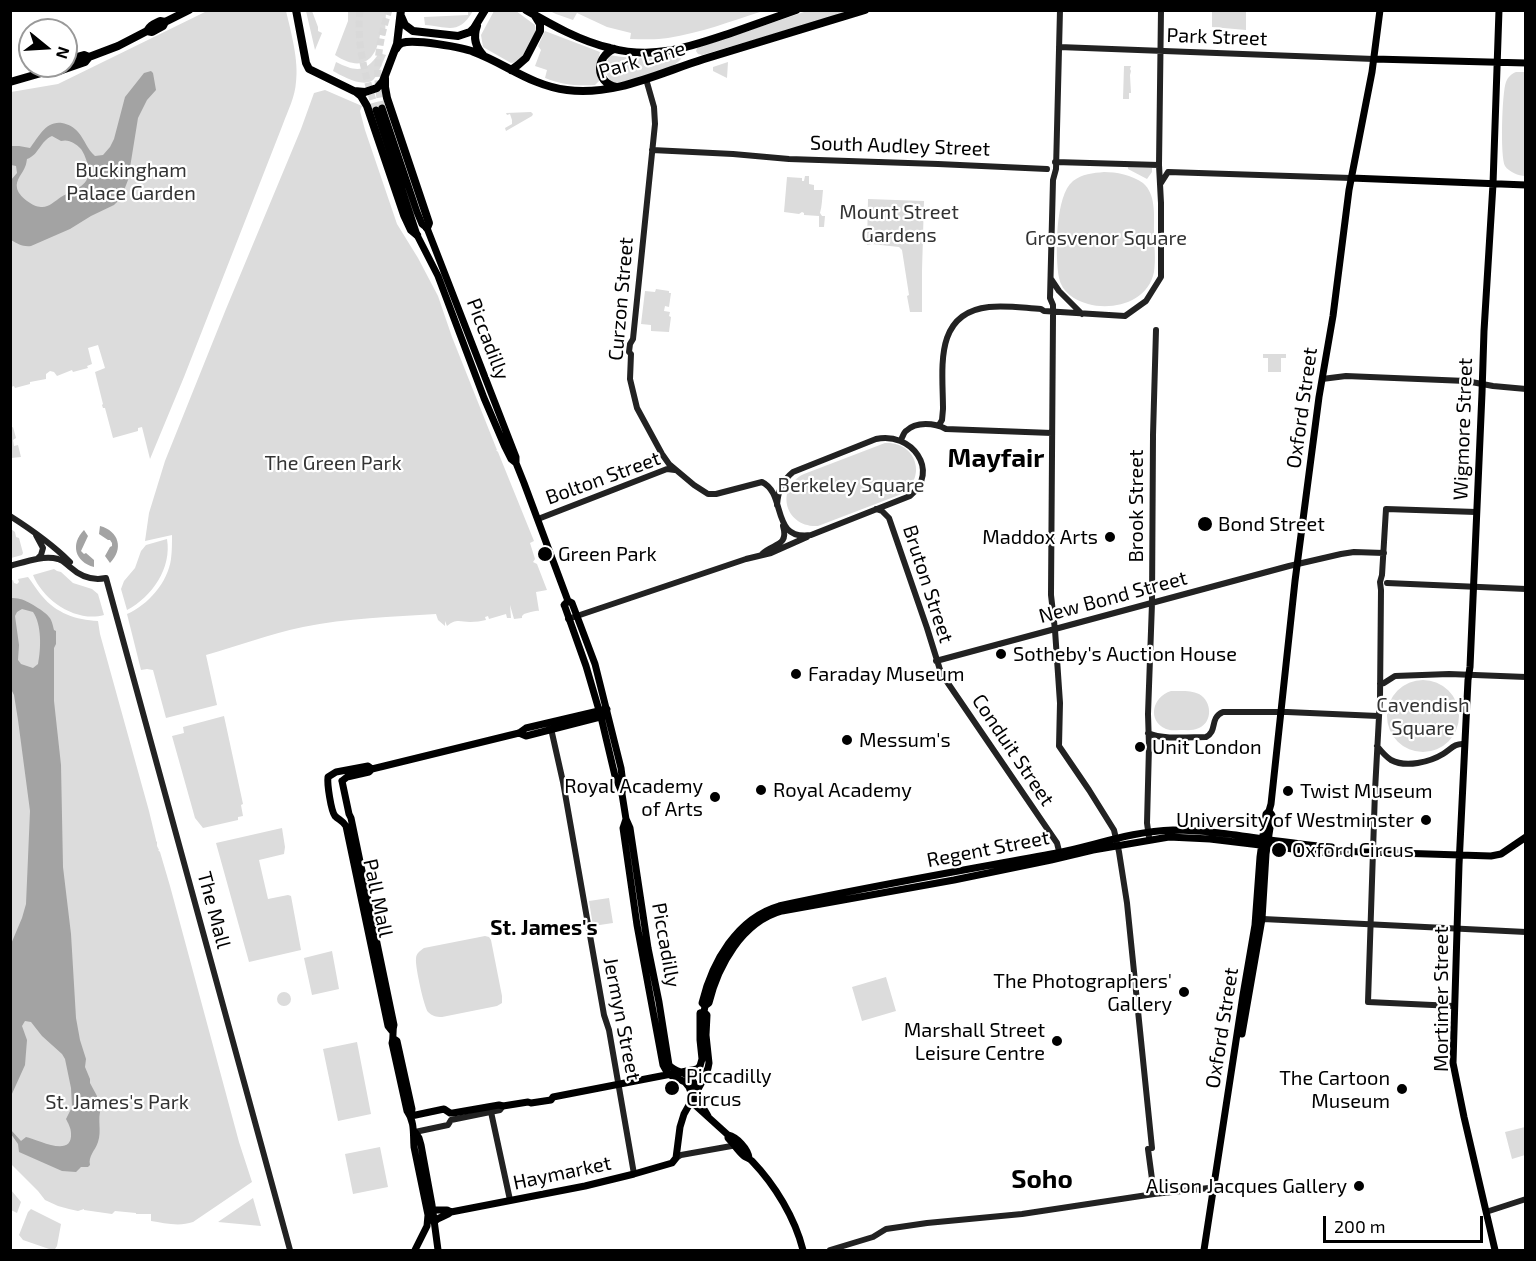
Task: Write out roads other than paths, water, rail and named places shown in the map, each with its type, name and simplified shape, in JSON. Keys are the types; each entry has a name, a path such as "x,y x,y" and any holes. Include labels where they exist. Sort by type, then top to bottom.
{"highway":[{"path":"78,64 85,62 89,57 147,32 152,32 163,26 165,22 189,10"},
{"path":"296,10 309,69 354,91 366,102 404,214 411,230 417,235"},
{"path":"485,10 474,36 481,53 488,58"},
{"name":"Park Lane","path":"530,13 570,34 614,49 653,53 701,44 796,10"},
{"name":"Park Lane","path":"396,49 405,42 460,48 488,58 540,84 565,90 599,91 646,79 866,10"},
{"path":"354,91 365,92 381,85 396,49 401,13"},
{"path":"401,13 405,25 413,31 458,36 470,32 478,23"},
{"path":"510,70 526,58 540,31 540,24 530,13"},
{"path":"614,49 602,57 600,69 604,81 612,87 617,87"},
{"path":"78,57 84,55 89,57"},
{"path":"385,77 387,98 429,223 428,228"}],"main road":[{"name":"Oxford Street","path":"1216,1187 1265,842 1272,815 1269,811 1276,768 1294,581 1322,379 1351,178 1374,59 1380,10"},
{"name":"Wigmore Street","path":"1468,675 1493,184 1499,10"},
{"path":"1374,59 1526,63"},
{"name":"Piccadilly","path":"516,463 511,459 484,398 438,276 417,235 379,109 417,212 422,224 428,228 442,270 516,457 516,463 568,601 572,603 577,615 595,664 604,712"},
{"path":"1351,178 1526,185"},
{"name":"Piccadilly","path":"568,601 564,605 568,619 604,712 621,768 626,819 623,828 637,925 662,1061 668,1074"},
{"path":"1464,744 1468,675"},
{"path":"330,776 339,777 342,781 372,769 519,733 524,728 604,712"},
{"path":"519,733 526,736 604,712"},
{"name":"Mortimer Street","path":"1464,744 1453,1069 1495,1251"},
{"path":"330,776 336,772 368,766 372,769"},
{"name":"Pall Mall","path":"330,776 327,783 334,814 346,826 388,1026 397,1041 412,1109 414,1147 430,1210 435,1221 438,1251"},
{"name":"Pall Mall","path":"342,781 394,1025 393,1035"},
{"path":"341,819 349,814"},
{"name":"Piccadilly","path":"626,819 630,828 668,1060 671,1068 679,1072"},
{"name":"Regent Street","path":"676,1158 682,1118 706,1074 709,1063 706,1035 707,1014 706,1006 702,1003 707,986 722,954 733,938 749,922 768,910 809,900 1060,855 1149,836 1265,842 1327,854 1335,850 1480,857 1497,855 1526,837"},
{"name":"Oxford Street","path":"1206,1251 1262,918 1265,842"},
{"name":"Regent Street","path":"679,1072 690,1071 698,1067 702,1061 700,1014 706,1006"},
{"path":"411,1116 444,1109 451,1116 490,1109 499,1105 551,1100 554,1097 679,1072 691,1079 708,1116"},
{"path":"668,1074 685,1082 701,1112 732,1136 749,1155 782,1201 804,1251"},
{"path":"728,1135 728,1138 746,1157 749,1155"},
{"name":"Haymarket","path":"435,1221 451,1212 634,1174 670,1164 676,1158"},
{"path":"415,1251 428,1226 430,1210"},
{"name":"Haymarket","path":"430,1210 451,1212"}],"street":[{"path":"1060,10 1050,278 1053,312 1051,595 1060,708 1059,746 1114,830 1117,842 1128,903 1154,1194"},
{"path":"939,425 943,409 944,349 949,333 963,317 987,307 1125,316 1146,301 1161,277 1161,10"},
{"name":"Park Street","path":"1059,47 1374,59"},
{"name":"Curzon Street","path":"646,79 655,115 633,339 629,352 631,354 630,379 637,408 662,454 694,485 708,494 716,494 762,482 770,487 777,505"},
{"name":"South Audley Street","path":"652,150 789,159 1047,169"},
{"path":"1053,180 1047,169 1055,165 1160,165"},
{"path":"1160,186 1168,171 1351,178"},
{"path":"1050,278 1059,291 1082,314"},
{"path":"1041,309 1046,306 1050,298"},
{"name":"Brook Street","path":"1149,836 1148,714 1156,330"},
{"path":"1322,379 1346,376 1466,381 1526,389"},
{"path":"901,440 905,431 929,424 939,425 946,429 1052,433"},
{"path":"568,619 761,554 771,553 910,496 919,487 922,475 919,455 909,444 889,437 876,439 794,472 786,478 778,494 777,505 785,532 783,540 761,554"},
{"name":"Bolton Street","path":"538,519 667,469 678,472"},
{"name":"Bruton Street","path":"895,501 890,509 889,518 936,661"},
{"name":"Bruton Street","path":"876,508 889,518"},
{"path":"1454,1006 1368,1002 1380,684 1380,582 1386,508 1476,512"},
{"path":"10,516 47,540 82,576"},
{"path":"783,523 795,534 811,535"},
{"path":"36,535 43,548 41,555 36,559"},
{"name":"New Bond Street","path":"936,661 1298,564 1354,552 1384,553"},
{"path":"10,566 49,558 63,561 82,576"},
{"path":"1382,575 1387,583"},
{"name":"The Mall","path":"82,576 94,579 106,578 290,1251"},
{"path":"1387,583 1526,588"},
{"path":"1381,590 1387,583"},
{"name":"Conduit Street","path":"936,661 948,684 1057,843 1060,855"},
{"path":"1380,684 1395,676 1526,677"},
{"path":"1148,734 1160,737 1206,737 1211,735 1214,720 1223,712 1378,716"},
{"path":"544,723 550,729"},
{"name":"Jermyn Street","path":"550,729 562,782 634,1174"},
{"path":"1377,746 1394,761 1417,762 1438,756 1456,744 1464,744"},
{"path":"1255,925 1262,918 1526,932"},
{"path":"490,1109 510,1200"},
{"path":"415,1132 448,1125 451,1116"},
{"path":"676,1158 681,1155 736,1145"},
{"path":"830,1251 873,1237 886,1229 1022,1214 1216,1187"},
{"path":"1486,1212 1526,1199"}],"tunnel":[{"path":"360,10 361,49 365,74 376,110"},
{"path":"382,108 378,83 378,59 389,10"}],"place":[{"name":"Bond Street","path":"1205,524"},
{"name":"Maddox Arts","path":"1110,537"},
{"name":"Green Park","path":"545,554"},
{"name":"Sotheby's Auction House","path":"1001,654"},
{"name":"Faraday Museum","path":"796,674"},
{"name":"Messum's","path":"847,740"},
{"name":"Unit London","path":"1140,747"},
{"name":"Royal Academy","path":"761,790"},
{"name":"Twist Museum","path":"1288,791"},
{"name":"Royal Academy of Arts","path":"715,797"},
{"name":"University of Westminster","path":"1426,820"},
{"name":"Oxford Circus","path":"1279,850"},
{"name":"The Photographers' Gallery","path":"1184,992"},
{"name":"Marshall Street Leisure Centre","path":"1057,1041"},
{"name":"Piccadilly Circus","path":"672,1088"},
{"name":"The Cartoon Museum","path":"1402,1089"},
{"name":"Alison Jacques Gallery","path":"1359,1186"}],"district":[{"name":"Mayfair","path":"996,458"},
{"name":"St. James's","path":"544,928"},
{"name":"Soho","path":"1042,1179"}],"park label":[{"name":"Buckingham Palace Garden","path":"131,182"},
{"name":"Mount Street Gardens","path":"899,224"},
{"name":"Grosvenor Square","path":"1106,238"},
{"name":"The Green Park","path":"333,463"},
{"name":"Berkeley Square","path":"851,485"},
{"name":"Cavendish Square","path":"1423,716"},
{"name":"St. James's Park","path":"117,1102"}]}
